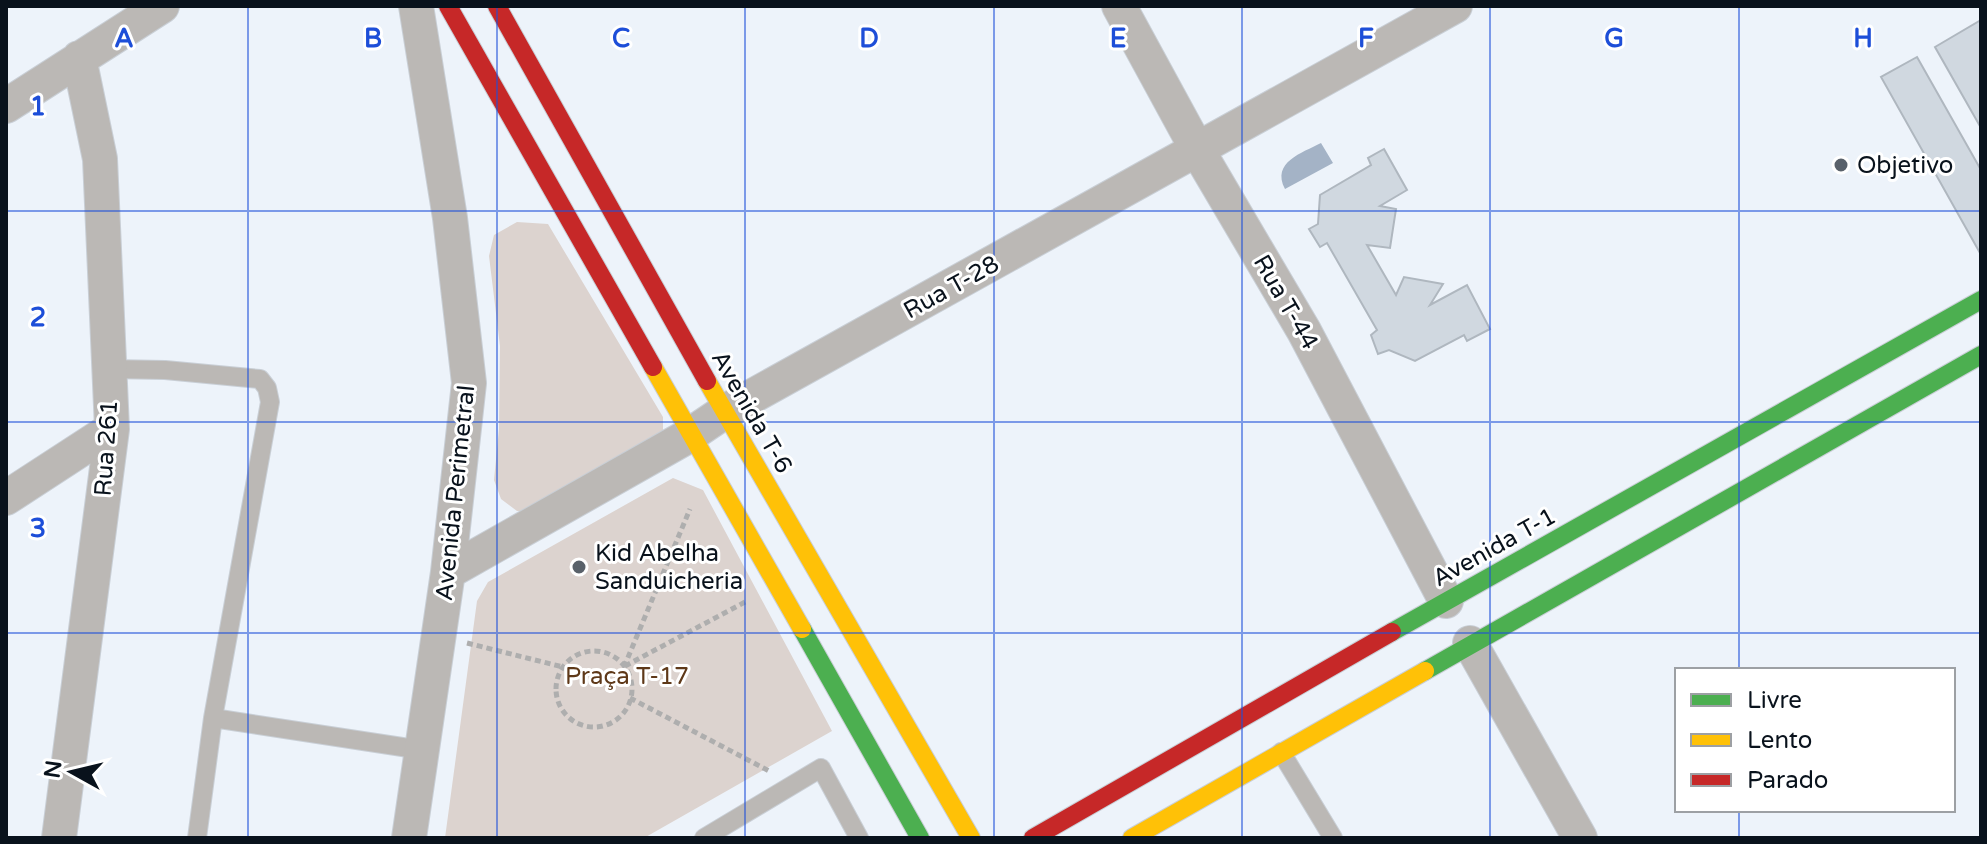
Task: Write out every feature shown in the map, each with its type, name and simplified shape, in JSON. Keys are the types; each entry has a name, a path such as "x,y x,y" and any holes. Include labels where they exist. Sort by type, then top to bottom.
{"street":[{"path":"6,106 162,6"},
{"name":"Avenida Perimetral","path":"409,838 448,572 469,383 450,218 416,6"},
{"path":"448,6 920,838"},
{"name":"Avenida T-6","path":"497,6 724,412 971,838"},
{"name":"Rua T-44","path":"1119,6 1198,151 1304,331 1446,601"},
{"name":"Rua T-28","path":"448,572 690,435 724,412 1455,6"},
{"name":"Rua 261","path":"59,838 112,429 100,159 79,58"},
{"name":"Avenida T-1","path":"1033,838 1981,300"},
{"path":"1132,838 1981,355"},
{"path":"6,498 112,429"},
{"path":"1470,643 1580,838"}],"lane":[{"path":"109,369 165,370 260,379 267,388 270,402 213,718 197,838"},
{"path":"213,718 422,750"},
{"path":"1281,752 1333,838"},
{"path":"704,838 821,768 859,838"}],"path":[{"path":"624,667 708,466"},
{"path":"624,667 776,585"},
{"path":"439,636 563,667"},
{"path":"593,651 605,653 624,667 630,678 630,698 622,715 611,723 586,727 564,713 556,691 563,667 571,659 593,651"},
{"path":"630,698 794,784"}],"green space":[{"path":"517,222 548,224 663,417 663,434 531,511 517,511 501,499 494,480 499,429 500,346 489,256 494,235"},
{"name":"Praça T-17","path":"673,478 703,490 832,731 644,838 445,838 477,601 488,582"}],"water":[{"path":"1321,143 1333,163 1285,189 1282,172 1285,165"}],"building":[{"path":"1981,20 1981,128 1935,47"},
{"path":"1917,57 1981,170 1980,253 1881,77"},
{"path":"1384,149 1407,190 1380,206 1396,209 1390,248 1367,245 1396,295 1404,277 1443,284 1430,305 1467,285 1490,329 1467,341 1464,335 1415,361 1389,350 1378,354 1371,335 1377,330 1327,243 1320,247 1309,229 1318,224 1320,195 1371,165 1368,158"}],"traffic: fast":[{"path":"1392,632 1981,300"},
{"path":"1425,671 1981,355"},
{"path":"802,629 920,838"}],"traffic: slow":[{"path":"653,367 802,629"},
{"path":"707,381 971,838"},
{"path":"1132,838 1425,671"}],"traffic: jam":[{"path":"448,6 653,367"},
{"path":"497,6 707,381"},
{"path":"1033,838 1392,632"}],"place":[{"name":"Objetivo","path":"1841,165"},
{"name":"Kid Abelha Sanduicheria","path":"579,567"}]}
